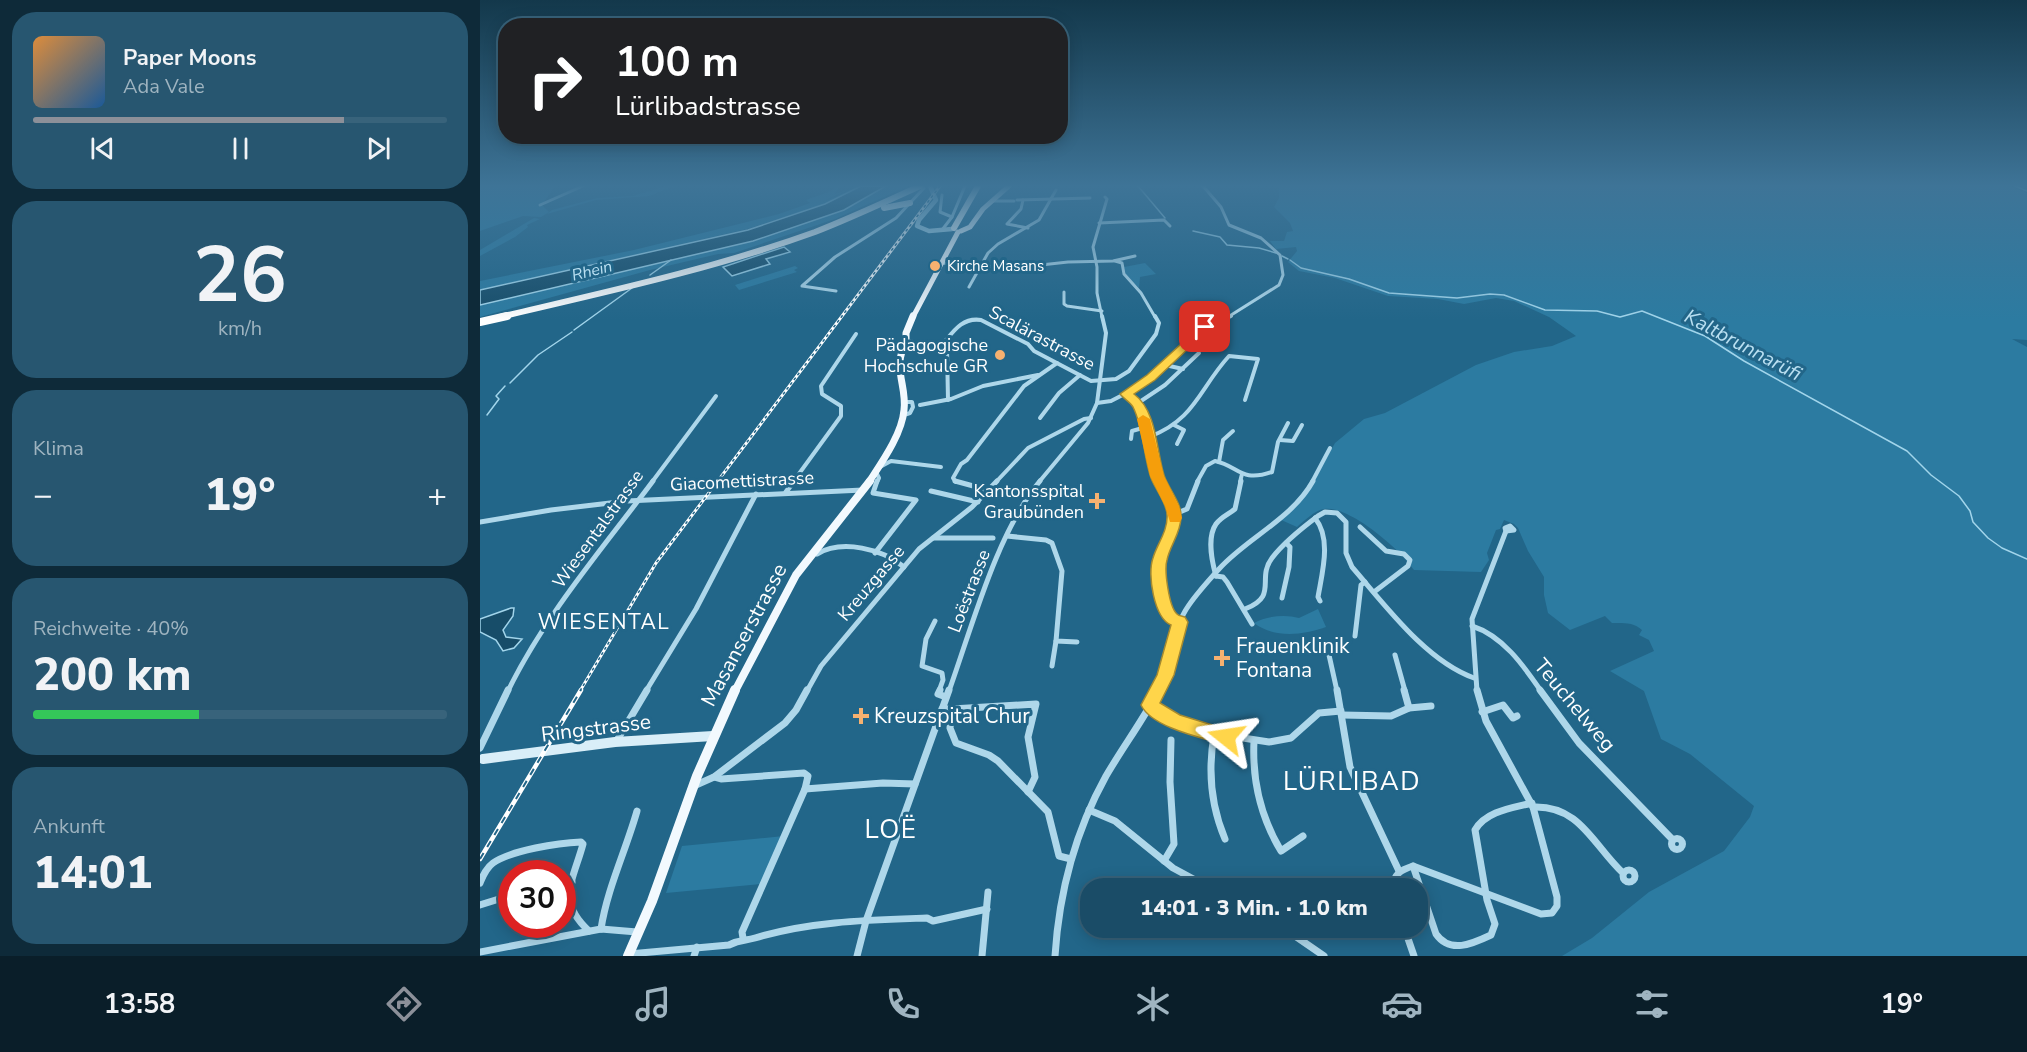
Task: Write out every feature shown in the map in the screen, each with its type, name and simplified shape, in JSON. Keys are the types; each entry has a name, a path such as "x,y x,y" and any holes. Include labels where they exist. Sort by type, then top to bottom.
{"highway":[{"path":"480,320 747,251 807,231"},
{"path":"480,320 689,270 817,231"}],"main road":[{"name":"Masanserstrasse","path":"628,955 641,932 693,786 737,685 806,560 864,490 877,470 904,415 906,402 897,362 907,346 906,333 916,309 942,263 956,231"},
{"name":"Ringstrasse","path":"481,755 615,742 713,736"}],"street":[{"path":"836,291 802,286 830,260 876,231"},
{"path":"969,287 979,267 992,249 1024,231"},
{"name":"Loëstrasse","path":"857,956 866,921 987,582 1030,492 1090,418 1097,403 1106,333 1097,293 1093,246 1097,231"},
{"path":"1097,403 1111,401 1126,394 1165,365 1188,345 1199,331 1224,320 1279,285 1283,275 1280,255 1261,238 1243,231"},
{"path":"942,263 1014,268 1036,264 1115,261 1135,256"},
{"path":"1099,382 1116,379 1126,373 1158,329 1157,318 1139,290 1125,276 1122,263 1115,261"},
{"path":"1064,292 1065,305 1102,311"},
{"name":"Scalärastrasse","path":"942,345 962,323 976,319 1028,344 1034,351 1091,381 1099,382"},
{"path":"786,492 841,416 841,406 822,394 821,386 856,334"},
{"path":"907,346 942,345 947,349 948,400"},
{"path":"1138,403 1165,385 1199,353"},
{"path":"1149,437 1162,433 1196,406 1229,356 1258,359 1245,400"},
{"path":"988,490 956,482 953,478 954,473 1017,394 1038,375 1057,363"},
{"path":"1165,365 1183,369"},
{"path":"920,405 948,400 983,386 1038,375"},
{"path":"1040,418 1059,393 1080,375"},
{"path":"1126,394 1138,403 1149,437 1157,476 1175,514 1173,529 1159,560 1159,575 1164,607 1171,618 1180,622"},
{"name":"Wiesentalstrasse","path":"481,755 530,651 716,396"},
{"name":"Kreuzgasse","path":"693,786 705,783 714,777 791,717 821,666 915,553 978,502 1028,448 1090,418"},
{"path":"1175,514 1187,509 1207,465 1219,462 1242,474 1272,472 1280,440 1288,423"},
{"path":"1174,424 1184,430 1178,444"},
{"path":"1280,440 1293,441 1302,425"},
{"path":"1131,439 1132,431 1146,427"},
{"path":"1219,462 1220,444 1224,436 1233,431"},
{"path":"1056,956 1062,901 1071,859 1089,810 1166,675 1180,622 1192,599 1216,576 1219,569 1284,514 1308,489 1330,448"},
{"path":"875,553 916,500 873,493 873,488 879,478 877,470 891,461 941,468"},
{"path":"1216,576 1212,530 1219,520 1234,508 1242,474"},
{"name":"Giacomettistrasse","path":"480,522 551,510 638,500 864,490"},
{"path":"931,491 978,502"},
{"path":"615,742 696,609 756,494"},
{"path":"1245,609 1255,605 1263,598 1266,592 1268,564 1286,543 1315,518 1329,512 1340,514 1344,518 1346,557 1365,582 1419,639 1454,670 1474,678"},
{"path":"1315,518 1320,523 1323,542 1324,563 1318,597 1320,601"},
{"path":"1360,526 1386,551 1404,554 1410,560 1408,566 1374,592"},
{"path":"1394,878 1399,871 1413,866 1541,914 1552,913 1557,906 1557,897 1532,805 1482,712 1474,678 1472,626 1477,603 1506,531"},
{"path":"1007,536 1049,541 1055,548 1062,571 1052,666"},
{"path":"933,538 993,538"},
{"path":"1282,598 1290,562 1290,547 1286,543"},
{"path":"806,560 810,561 822,550 855,548 897,559 900,566 904,567"},
{"path":"1216,576 1226,579 1252,624"},
{"path":"1355,636 1361,585 1365,582"},
{"path":"935,621 926,639 922,666 942,673 943,680 938,694 946,697"},
{"name":"Teuchelweg","path":"1472,626 1485,628 1492,633 1526,671 1574,736 1672,839"},
{"path":"1056,641 1077,642"},
{"path":"1329,655 1354,779 1399,871"},
{"path":"1395,655 1409,708"},
{"path":"942,709 1036,704 1028,737 1035,769 1032,787 1028,792"},
{"path":"1150,705 1175,722 1214,735 1254,741 1283,741 1298,734 1316,715 1342,713 1391,716 1409,708 1431,706"},
{"path":"1482,712 1503,705 1513,718 1517,716"},
{"path":"952,710 950,728 956,742 994,758 1041,805 1052,819 1053,845 1059,856 1071,859"},
{"path":"1214,735 1212,773 1214,796 1219,826 1225,839"},
{"path":"1164,861 1174,844 1170,782 1171,740"},
{"path":"1254,741 1253,758 1259,805 1267,830 1281,851 1303,836"},
{"path":"714,777 721,779 804,773 808,776 806,789 742,932 743,938"},
{"path":"806,789 883,783 915,784"},
{"path":"1413,866 1436,934 1447,947 1460,947 1494,932 1495,924 1486,893 1476,837 1477,825 1494,814 1532,805 1550,806 1568,813 1580,823 1623,873"},
{"path":"1089,810 1111,818 1126,827 1164,861 1190,878"},
{"path":"601,929 603,908 627,846 637,811"},
{"path":"504,860 527,852 581,842 583,844 576,868"},
{"path":"480,883 492,864 498,862"},
{"path":"982,956 988,892"},
{"path":"480,905 498,899"},
{"path":"628,955 734,944 743,938 751,939 783,929 866,921 927,918 933,921 987,909"},
{"path":"576,920 589,931"},
{"path":"480,952 601,929 641,932"},
{"path":"1298,938 1324,956"},
{"path":"1408,938 1414,956"},
{"path":"694,956 697,947"}],"shaded area":[{"path":"513,231 523,231 480,256 480,250"},
{"path":"712,231 740,231 480,290 480,281 634,250"},
{"path":"783,231 801,231 734,253 718,254 650,270 480,317 480,305 753,241"},
{"path":"2027,231 2027,340 2012,339 2027,347 2027,956 1562,956 1592,938 1649,892 1724,851 1750,817 1754,806 1690,754 1661,739 1644,691 1610,671 1654,651 1649,640 1639,635 1642,630 1639,627 1632,624 1612,623 1605,616 1570,630 1548,613 1544,595 1544,577 1514,524 1504,520 1500,529 1496,530 1487,553 1489,560 1481,572 1414,570 1398,551 1374,530 1347,514 1335,510 1317,511 1297,527 1279,519 1307,493 1335,443 1364,419 1385,413 1476,365 1514,352 1552,346 1576,336 1549,317 1514,301 1496,298 1464,304 1438,299 1388,296 1335,278 1299,271 1288,262 1297,251 1296,247 1276,249 1270,241 1284,241 1287,232"},
{"path":"1145,263 1156,274 1140,277 1139,288 1126,275 1124,267"},
{"path":"795,266 798,268 794,270 797,272 739,290 735,285"},
{"path":"1318,609 1326,627 1308,632 1289,634 1271,632 1254,623 1276,616 1299,618"},
{"path":"784,836 761,884 666,893 682,846"}],"water":[{"name":"Rhein","path":"745,231 783,231 753,241 480,305 480,290"},
{"path":"784,247 790,252 766,259 770,264 732,276 723,267"},
{"path":"514,608 513,616 503,630 506,637 522,639 514,648 503,651 496,640 480,632 480,619"}],"waterway":[{"name":"Kaltbrunnarüfi","path":"1193,231 1220,237 1227,245 1259,248 1276,253"},
{"name":"Kaltbrunnarüfi","path":"1282,256 1288,259"},
{"path":"650,275 671,260"},
{"name":"Kaltbrunnarüfi","path":"1290,260 1301,268 1349,279 1389,293 1457,298 1490,294 1504,295 1545,310 1597,311 1620,317 1642,311 1705,336 1744,361 1907,451 1931,475 1959,496 1970,511 1973,522 1988,538 2002,548 2027,559"},
{"path":"574,330 632,288"},
{"path":"510,383 538,355 572,332"},
{"path":"487,415 499,399 496,396 505,386"}],"railway":[{"path":"580,691 656,563 906,231"},
{"path":"480,859 581,690"}],"slow traffic":[{"path":"1143,419 1154,455 1157,476 1172,506 1175,518"}],"place":[{"name":"Kirche Masans","path":"935,266"},
{"name":"Pädagogische Hochschule GR","path":"1000,355"},
{"name":"Kantonsspital Graubünden","path":"1097,501"},
{"name":"Frauenklinik Fontana","path":"1222,658"},
{"name":"Kreuzspital Chur","path":"861,716"}],"district":[{"name":"WIESENTAL","path":"604,622"},
{"name":"LÜRLIBAD","path":"1352,781"},
{"name":"LOË","path":"891,829"}],"route":[{"path":"1205,327 1151,378 1126,394 1138,403 1154,455 1157,476 1175,514 1173,529 1159,560 1159,575 1164,607 1171,618 1180,622 1166,675 1150,705 1175,722 1226,737"}]}
